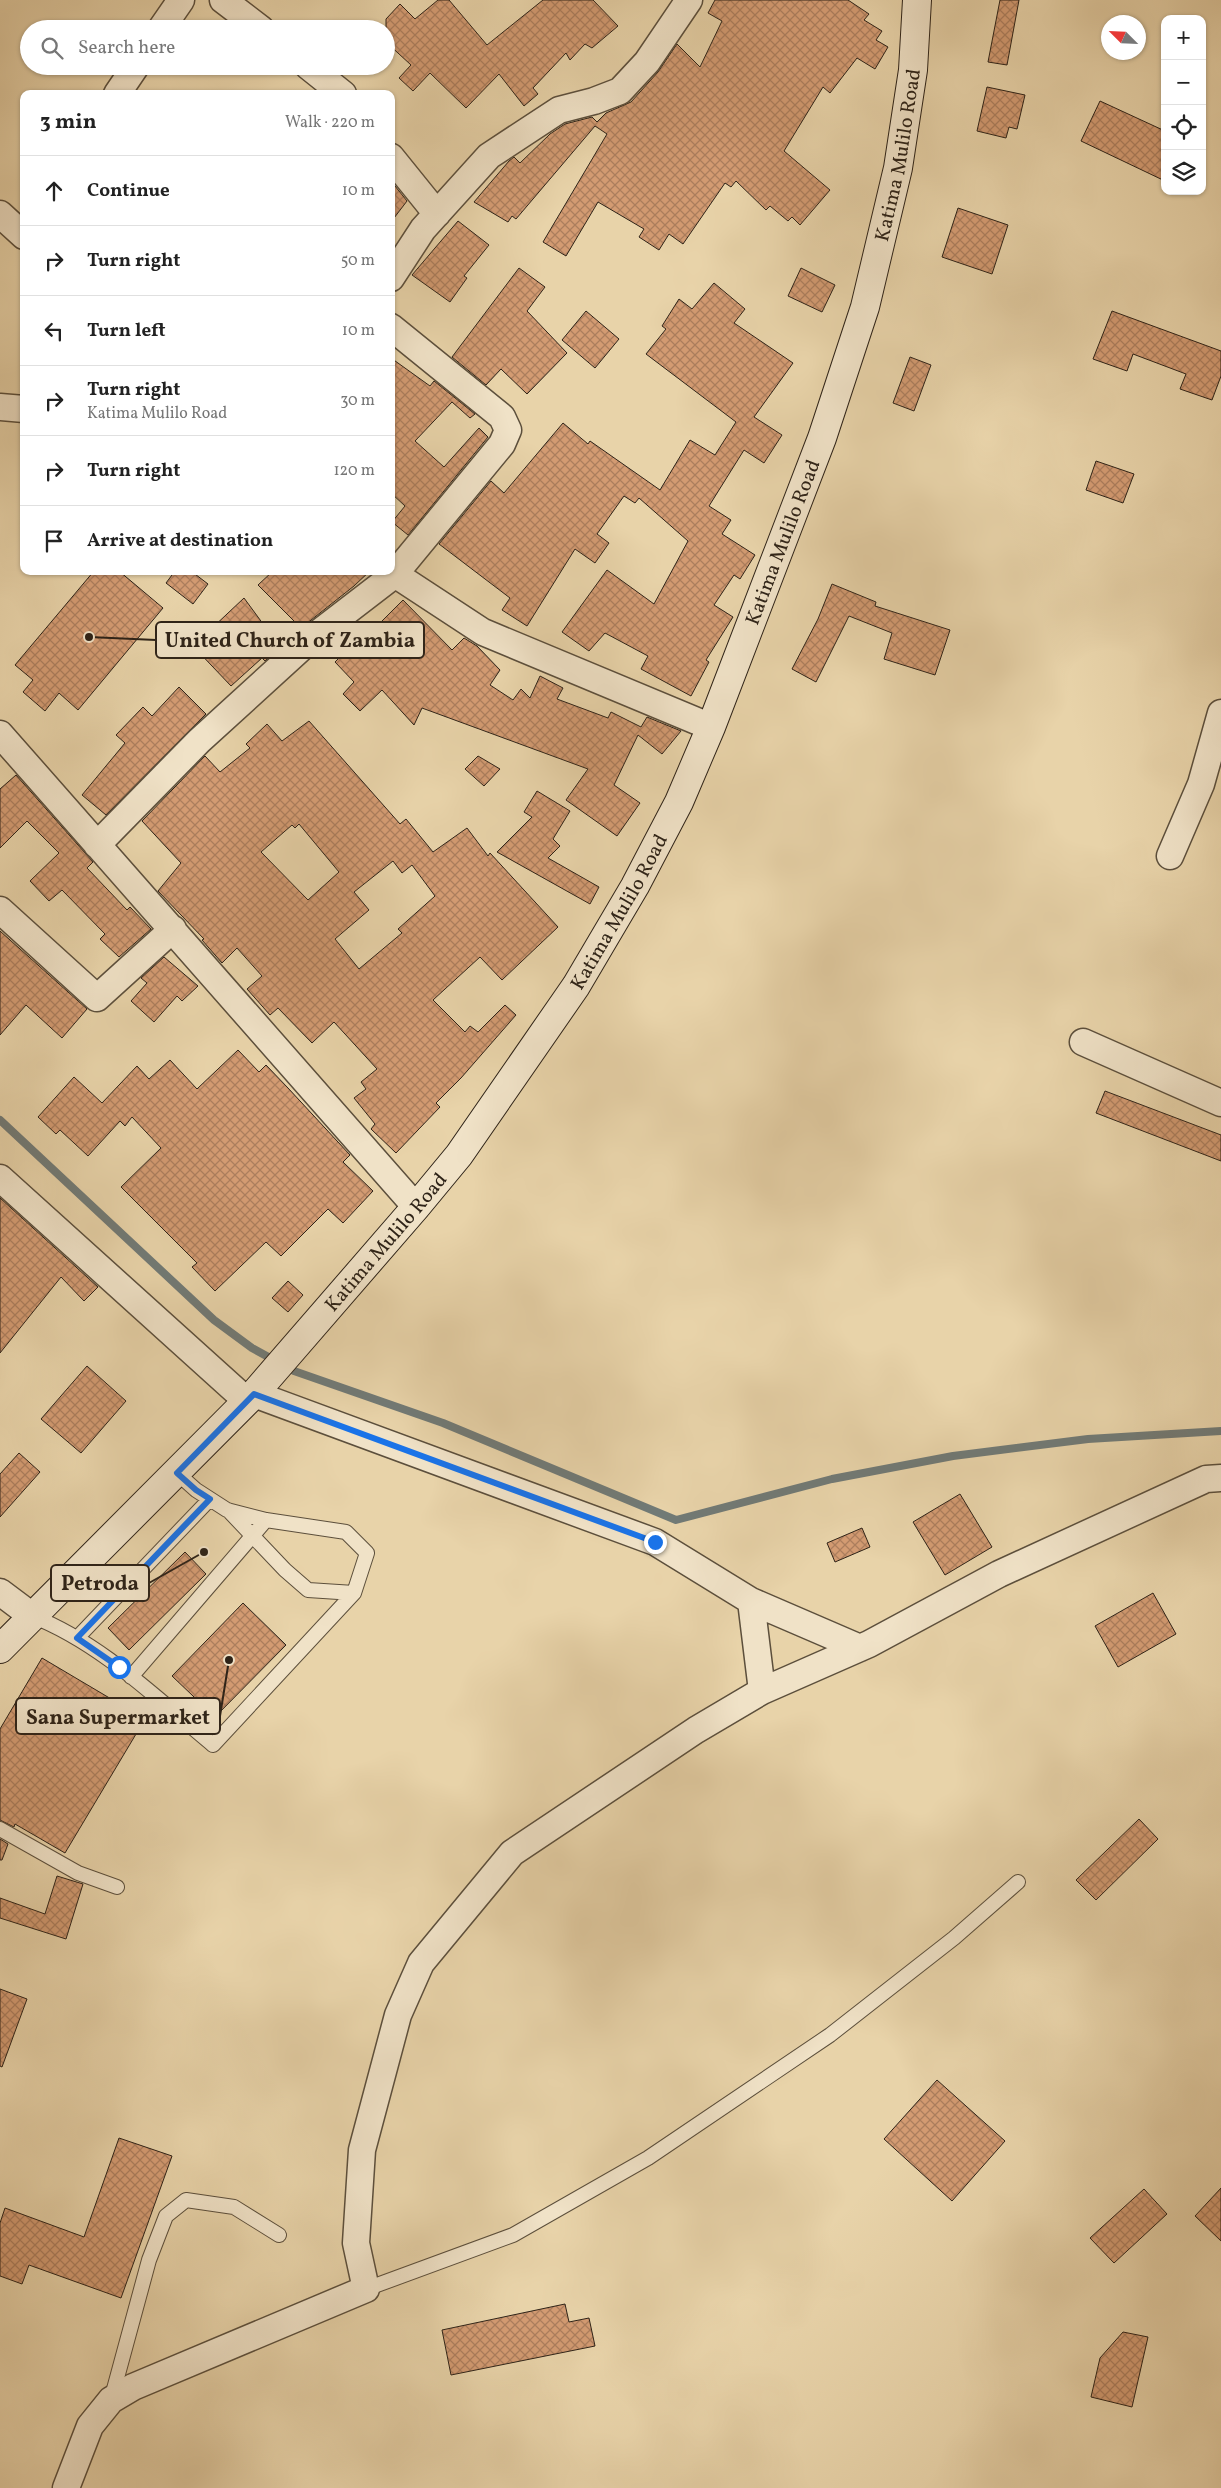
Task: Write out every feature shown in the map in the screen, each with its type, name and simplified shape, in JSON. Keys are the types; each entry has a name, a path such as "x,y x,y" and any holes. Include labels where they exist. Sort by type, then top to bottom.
{"main road":[{"name":"Katima Mulilo Road","path":"0,1649 257,1391 460,1155 576,986 635,886 679,802 711,727 822,438 865,307 898,168 912,70 917,0"}],"street":[{"path":"167,20 180,0"},
{"path":"223,0 249,20"},
{"path":"395,272 423,229 489,156 559,110 594,101 620,91 647,62 689,0"},
{"path":"120,90 130,75"},
{"path":"319,75 338,90"},
{"path":"395,162 436,214"},
{"path":"0,214 20,230"},
{"path":"395,330 502,417 508,430 502,444 395,569"},
{"path":"0,407 20,409"},
{"path":"98,845 199,741 312,638 390,575"},
{"path":"395,575 483,632 711,727"},
{"path":"1170,856 1201,784 1221,713"},
{"path":"0,734 416,1207"},
{"path":"0,910 97,998 173,929"},
{"path":"1083,1042 1221,1103"},
{"path":"0,1178 257,1391 655,1542 751,1601 860,1648"},
{"path":"66,2488 90,2426 111,2400 133,2387 366,2289 356,2243 362,2150 398,2015 421,1963 512,1854 696,1730 762,1691 860,1648 998,1574 1206,1479 1221,1478"},
{"path":"0,1592 32,1616"},
{"path":"751,1601 762,1691"}],"lane":[{"path":"177,1473 196,1490 227,1510 285,1570 308,1590 354,1593"},
{"path":"77,1638 210,1499"},
{"path":"32,1616 63,1628 131,1677 213,1745 354,1593 367,1553 346,1532 266,1520 227,1510"},
{"path":"131,1677 266,1520"},
{"path":"0,1830 78,1873 117,1887"},
{"path":"366,2289 513,2235 648,2158 830,2035 954,1938 1018,1882"},
{"path":"111,2400 149,2260 166,2216 186,2200 234,2207 279,2235"}],"building":[{"path":"438,0 449,0 487,45 543,0 593,0 618,26 592,48 585,44 570,60 566,53 533,88 538,94 524,106 499,74 466,108 430,73 413,91 399,78 411,65 395,50 395,20 386,19 400,4 415,19"},
{"path":"715,0 848,0 869,14 864,20 882,31 876,40 888,47 875,69 857,58 830,93 823,87 784,151 830,190 800,225 792,217 788,221 770,206 766,210 736,181 731,187 725,183 683,244 669,234 659,250 639,237 644,229 598,202 566,256 543,242 607,134 595,126 516,219 512,216 508,222 474,202 509,161 514,157 520,163 550,134 565,124 592,117 597,122 606,113 631,102 658,72 677,44 700,67 722,21 708,13"},
{"path":"1000,0 1019,0 1007,65 988,62"},
{"path":"987,87 1025,95 1017,129 1009,127 1006,138 977,131"},
{"path":"1100,101 1161,129 1161,179 1081,141"},
{"path":"395,186 407,201 395,217"},
{"path":"958,208 1008,225 992,274 942,257"},
{"path":"458,221 489,245 464,276 467,278 450,302 412,275"},
{"path":"519,268 545,287 527,311 567,353 527,394 501,369 486,385 452,357"},
{"path":"801,268 835,285 822,312 788,296"},
{"path":"714,283 745,309 734,323 793,363 754,417 782,435 764,463 744,450 709,506 731,520 722,534 755,555 740,579 734,575 714,605 733,617 706,660 709,662 691,696 641,669 648,656 605,633 589,651 562,632 607,570 654,604 688,541 639,498 635,503 624,496 597,534 609,543 595,563 575,549 527,626 502,610 510,598 439,544 491,481 504,493 563,423 588,444 590,441 660,490 690,440 715,455 736,422 646,354 666,329 662,326 679,299 692,309"},
{"path":"586,311 619,339 595,368 562,340"},
{"path":"1112,311 1221,351 1221,376 1212,400 1180,389 1186,374 1133,354 1127,371 1093,359"},
{"path":"910,357 931,365 914,411 893,403"},
{"path":"395,361 430,386 434,381 475,414 470,418 452,402 415,441 444,467 479,428 488,437 408,535 395,524 395,518 405,506 395,497"},
{"path":"1096,461 1134,474 1123,503 1086,490"},
{"path":"91,575 124,575 163,608 78,710 59,693 45,711 23,692 33,680 15,665"},
{"path":"172,575 196,575 208,584 193,604 166,583"},
{"path":"269,575 366,575 301,628 258,585"},
{"path":"832,584 876,602 875,606 950,630 935,675 884,659 892,633 849,616 816,682 792,669 818,619"},
{"path":"244,598 280,647 265,661 262,658 231,686 193,646"},
{"path":"403,600 452,650 464,638 477,646 500,670 490,685 513,700 521,689 530,698 540,676 563,688 557,699 608,718 611,712 641,727 647,717 681,731 662,754 638,735 614,785 640,803 617,836 566,800 588,769 422,708 414,725 382,690 360,711 343,694 354,682 335,662 359,638 362,641"},
{"path":"179,687 206,714 106,815 82,795 125,743 116,735 143,707 152,716"},
{"path":"309,721 400,824 406,819 433,852 467,828 488,856 490,853 558,927 502,980 480,957 433,1000 465,1032 470,1026 478,1032 505,1005 516,1015 461,1078 436,1103 440,1107 396,1153 371,1129 375,1124 354,1098 366,1089 361,1082 377,1069 334,1022 312,1043 278,1008 270,1015 247,989 262,976 237,948 222,963 202,940 204,939 158,891 181,863 142,821 205,756 220,772 250,748 246,744 267,724 282,741","holes":["299,824 339,872 308,900 261,852 292,825 295,828","393,861 402,873 412,865 435,896 398,929 402,933 359,969 335,939 369,910 354,892"]},
{"path":"478,756 500,769 484,786 465,769"},
{"path":"16,775 93,862 87,868 127,910 130,907 151,929 119,957 100,939 105,934 62,890 49,901 30,881 59,853 27,821 0,848 0,789"},
{"path":"537,791 570,811 553,839 560,846 548,858 599,887 590,904 497,852 532,817 524,812"},
{"path":"0,931 87,1009 62,1038 26,1005 0,1035"},
{"path":"164,957 198,986 182,1001 177,996 154,1022 131,1001 147,983 141,978"},
{"path":"238,1050 259,1072 266,1065 350,1155 343,1162 373,1191 343,1223 328,1209 281,1256 266,1242 215,1291 192,1267 197,1263 121,1187 161,1148 132,1117 125,1126 120,1121 88,1156 60,1130 56,1134 38,1117 74,1077 102,1103 137,1066 149,1079 170,1060 197,1089"},
{"path":"1105,1091 1221,1135 1221,1161 1096,1113"},
{"path":"0,1198 98,1287 84,1301 61,1277 0,1353"},
{"path":"288,1281 303,1295 288,1312 272,1298"},
{"path":"87,1366 126,1401 81,1453 41,1419"},
{"path":"19,1453 40,1472 0,1517 0,1474"},
{"path":"960,1494 992,1547 945,1575 913,1522"},
{"path":"862,1528 870,1547 835,1562 827,1543"},
{"path":"185,1552 206,1574 129,1650 108,1628"},
{"path":"1153,1593 1176,1634 1118,1667 1095,1626"},
{"path":"243,1603 286,1645 215,1717 172,1676"},
{"path":"42,1658 145,1719 65,1853 15,1824 14,1827 0,1820 0,1729"},
{"path":"1139,1819 1158,1839 1096,1900 1076,1880"},
{"path":"0,1839 8,1844 2,1860 0,1860"},
{"path":"57,1876 83,1884 66,1939 0,1918 0,1898 45,1914"},
{"path":"0,1989 27,1999 2,2067 0,2066"},
{"path":"937,2080 1005,2141 952,2201 884,2139"},
{"path":"119,2138 172,2156 121,2298 29,2265 22,2284 0,2276 0,2223 5,2208 84,2237"},
{"path":"1221,2188 1221,2241 1195,2216"},
{"path":"1144,2189 1167,2214 1114,2263 1090,2238"},
{"path":"565,2304 569,2322 589,2318 595,2346 451,2375 442,2330"},
{"path":"1123,2332 1148,2337 1132,2407 1091,2397 1100,2358"}],"waterway":[{"path":"0,1120 214,1320 252,1348 294,1371 443,1423 676,1520 832,1479 953,1456 1088,1439 1221,1431"}],"place":[{"name":"United Church of Zambia","path":"89,637"},
{"name":"Petroda","path":"204,1552"},
{"name":"Sana Supermarket","path":"229,1660"}],"route":[{"path":"119,1667 77,1638 210,1499 196,1490 177,1473 254,1394 655,1542"}]}
